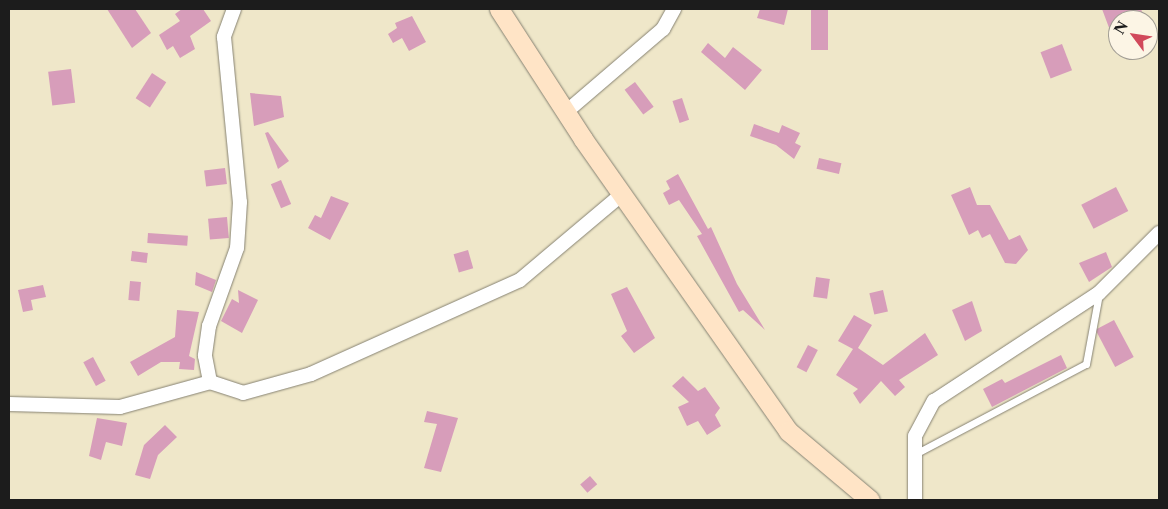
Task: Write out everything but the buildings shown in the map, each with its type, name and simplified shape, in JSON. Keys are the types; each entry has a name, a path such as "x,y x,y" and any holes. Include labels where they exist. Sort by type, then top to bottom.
{"street":[{"path":"210,382 205,356 209,326 237,248 238,156 224,37 234,9"},
{"path":"499,9 622,194 788,431 870,500"},
{"path":"566,112 662,29 674,9"},
{"path":"9,404 120,407 210,382 243,393 312,374 520,280 622,194"},
{"path":"916,500 913,456 915,436 934,401 1099,293 1159,233"}],"lane":[{"path":"913,456 1086,364 1099,293"}]}
